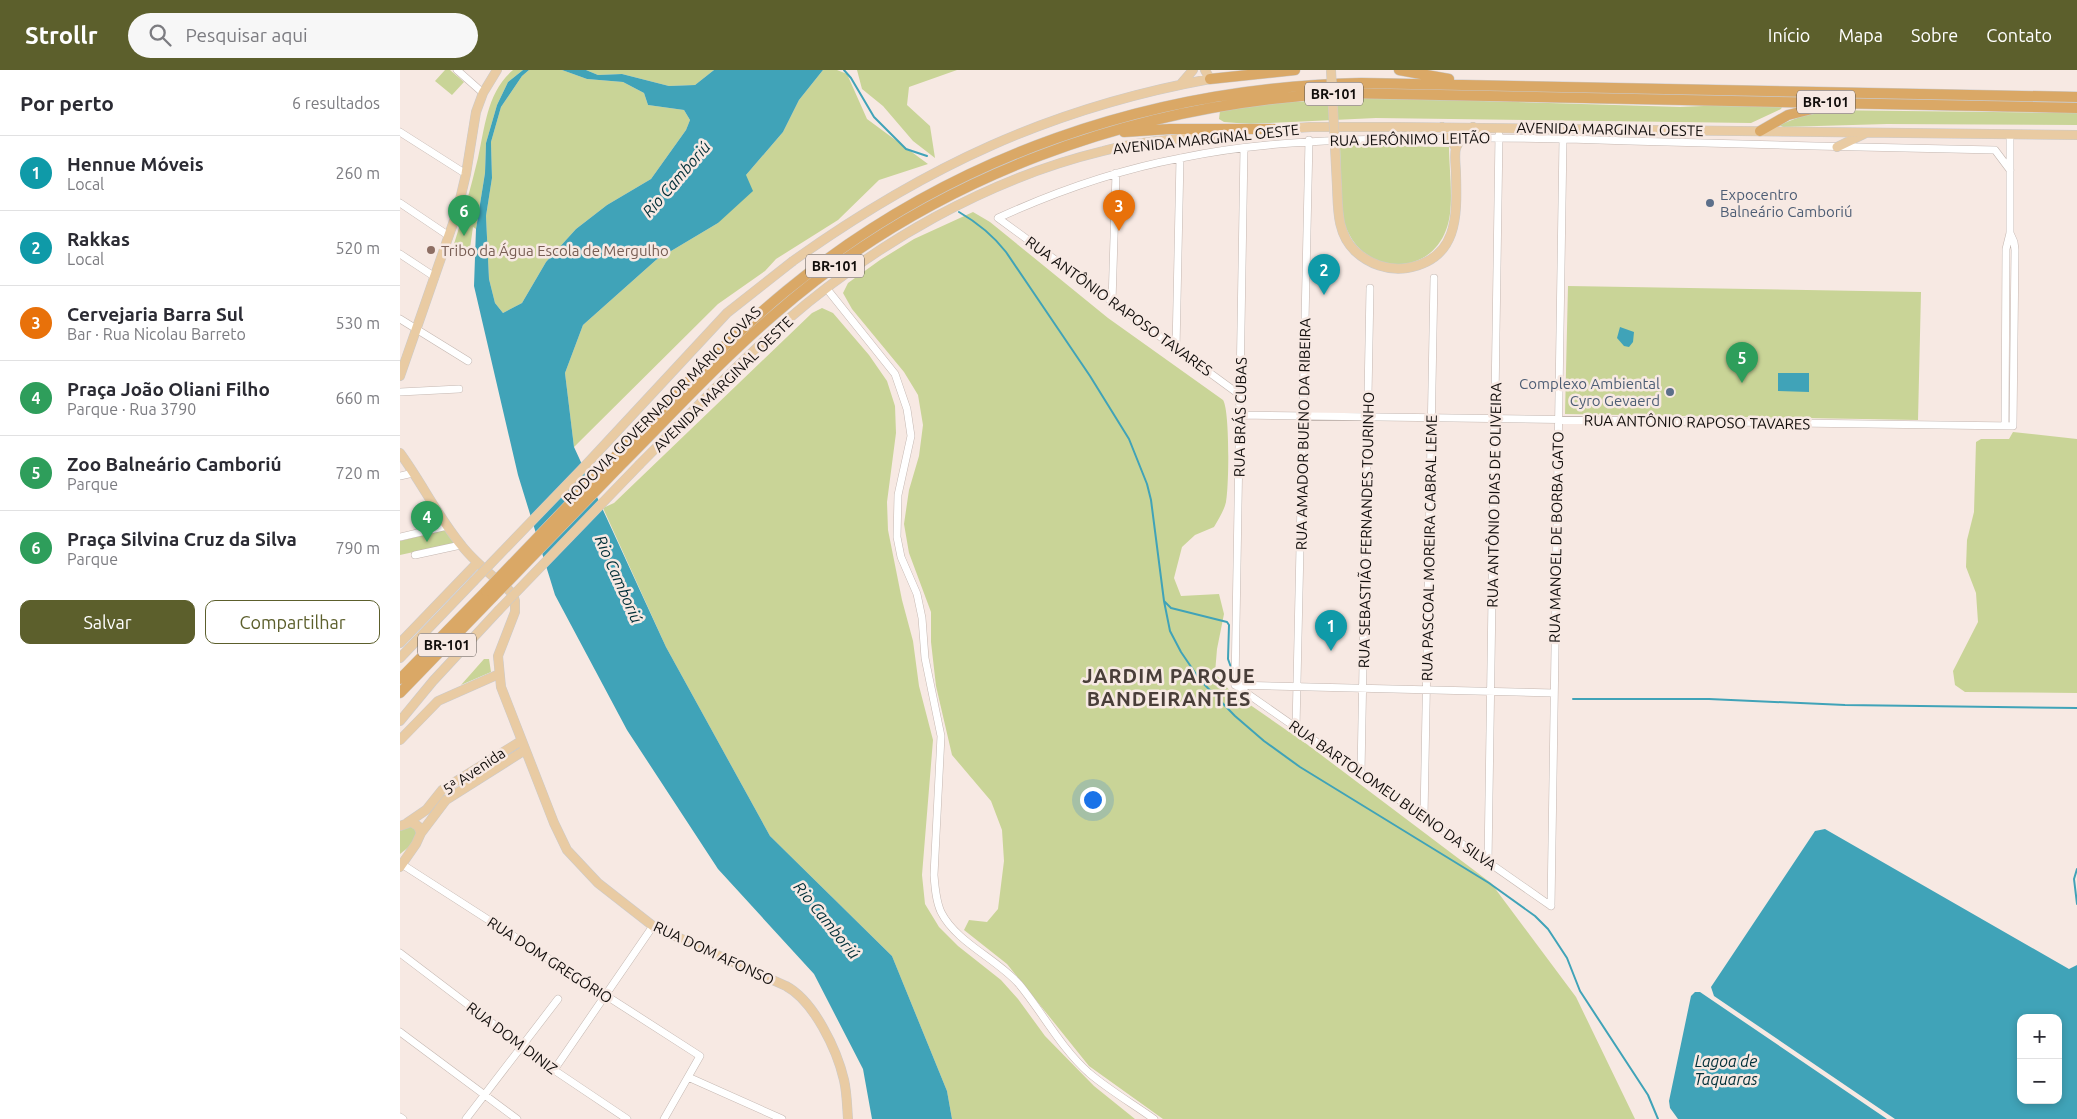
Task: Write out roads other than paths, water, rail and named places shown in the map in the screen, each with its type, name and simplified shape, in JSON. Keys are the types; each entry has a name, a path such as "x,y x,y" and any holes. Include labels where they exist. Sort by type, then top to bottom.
{"highway":[{"path":"1207,74 1295,70"},
{"path":"1399,70 1474,84"},
{"name":"RODOVIA GOVERNADOR MÁRIO COVAS","path":"400,693 490,594 615,465 739,332 807,274 852,241 949,184 1002,159 1055,138 1112,119 1231,93 1288,86 1331,84 1474,84 2077,97"},
{"name":"RODOVIA GOVERNADOR MÁRIO COVAS","path":"615,465 747,339 802,291 849,255 907,218 964,187 1018,163 1098,134 1160,118 1265,99 1341,94 2077,108"},
{"path":"1760,131 1788,115 1838,102"},
{"path":"1098,134 1153,129 1274,129"},
{"name":"RODOVIA GOVERNADOR MÁRIO COVAS","path":"400,679 490,594"}],"main road":[{"path":"400,376 449,236 466,174 474,120 484,93 497,70"},
{"path":"1180,84 1193,70"},
{"path":"1331,70 1336,186 1341,228 1353,249 1371,262 1383,267 1392,269 1426,262 1448,242 1455,226 1457,213 1456,148 1462,138 1473,128"},
{"path":"400,658 582,469 720,320 750,294 793,262 853,220 907,187 993,144 1096,105 1180,84 1207,74"},
{"path":"1442,127 1456,148"},
{"name":"AVENIDA MARGINAL OESTE","path":"400,721 433,680 640,464 746,358 793,315 883,249 944,214 1015,179 1081,156 1130,145 1274,129 1442,127 2077,135"},
{"path":"1836,147 1869,132"},
{"name":"RUA DOM AFONSO","path":"400,453 446,526 477,563 513,594 516,607 500,646 498,656 499,674 504,695 521,740 554,823 567,850 598,882 653,926 786,986 798,994 815,1014 836,1056 844,1080 848,1119"},
{"path":"400,642 477,563"},
{"path":"400,740 438,702 499,674"},
{"name":"5ª Avenida","path":"403,825 426,810 442,790 521,740"},
{"name":"5ª Avenida","path":"402,863 416,844 421,833 451,795 525,750"},
{"path":"403,825 414,823 421,833"}],"street":[{"path":"457,70 484,93"},
{"name":"RUA ANTÔNIO DIAS DE OLIVEIRA","path":"1488,862 1498,149 1502,138 1499,128"},
{"path":"1502,138 1514,128"},
{"path":"1539,128 1563,139"},
{"path":"400,132 466,174"},
{"path":"2010,134 2010,170"},
{"name":"RUA JERÔNIMO LEITÃO","path":"998,218 1059,192 1116,173 1180,158 1309,140 1502,138 1995,150 2010,170"},
{"name":"RUA MANOEL DE BORBA GATO","path":"1551,906 1563,139"},
{"name":"RUA AMADOR BUENO DA RIBEIRA","path":"1296,728 1309,140"},
{"name":"RUA BRÁS CUBAS","path":"1235,685 1244,148"},
{"path":"1176,348 1180,158"},
{"name":"RUA ANTÔNIO RAPOSO TAVARES","path":"1240,415 2009,426 2006,249 2010,233 2010,170"},
{"path":"1112,302 1116,173"},
{"path":"400,203 449,236"},
{"name":"RUA ANTÔNIO RAPOSO TAVARES","path":"998,218 1240,395"},
{"path":"400,254 435,276"},
{"name":"RUA PASCOAL MOREIRA CABRAL LEME","path":"1424,817 1434,278"},
{"name":"RUA SEBASTIÃO FERNANDES TOURINHO","path":"1361,773 1370,288"},
{"path":"827,289 895,374 904,395 907,409 911,436 898,495 897,537 901,556 917,594 922,618 925,658 941,736 934,875 936,894 941,911 948,923 962,937 1018,983 1054,1034 1089,1073 1154,1119"},
{"path":"400,319 468,362"},
{"path":"400,392 459,389"},
{"path":"400,476 414,473"},
{"path":"400,537 446,526"},
{"path":"415,555 462,545"},
{"path":"1235,685 1554,693"},
{"name":"RUA BARTOLOMEU BUENO DA SILVA","path":"1235,685 1551,906"},
{"name":"RUA DOM GREGÓRIO","path":"402,863 700,1056 688,1077"},
{"path":"554,1070 653,926"},
{"name":"RUA DOM DINIZ","path":"400,953 554,1070 627,1119"},
{"path":"466,1119 558,999"},
{"path":"400,1032 517,1119"},
{"path":"664,1119 688,1077 782,1119"}],"water":[{"name":"Rio Camboriú","path":"523,70 529,70 522,76 501,107 491,142 492,178 486,216 489,279 495,303 503,313 522,303 546,262 576,229 607,205 651,179 686,130 690,120 684,110 648,105 644,93 623,82 587,79 562,70 586,70 598,75 622,74 669,86 695,85 714,70 823,70 799,100 783,132 746,175 753,191 718,223 656,260 583,325 565,373 574,447 666,647 770,836 892,956 947,1091 952,1119 872,1119 863,1069 814,974 718,869 627,730 555,595 518,475 474,286 476,229 485,173 486,143 497,105 508,82"},
{"path":"1620,327 1634,332 1633,342 1629,347 1624,346 1617,338"},
{"path":"1778,373 1809,373 1809,392 1778,391"},
{"path":"1825,829 2069,969 2077,965 2077,1119 1895,1119 1714,996 1711,987 1815,831"},
{"name":"Lagoa de Taquaras","path":"1695,992 1700,992 1887,1119 1678,1119 1670,1108 1669,1101 1691,996"}],"waterway":[{"path":"844,70 851,78 874,117 906,149 927,156"},
{"path":"959,212 984,229 1006,252 1090,376 1129,439 1147,484 1151,500 1164,601 1170,631 1181,652 1200,680 1235,716 1264,741 1300,767 1489,883 1535,916 1548,929 1567,958 1580,991 1648,1095 1658,1119"},
{"path":"1164,601 1171,608 1227,622 1229,625 1228,659 1233,673"},
{"path":"1573,699 1709,699 1845,705 2077,708"},
{"path":"2077,869 2074,879 2077,904"}],"place":[{"name":"Expocentro Balneário Camboriú","path":"1710,203"},
{"name":"Cervejaria Barra Sul","path":"1119,231"},
{"name":"Praça Silvina Cruz da Silva","path":"464,236"},
{"name":"Tribo da Água Escola de Mergulho","path":"431,250"},
{"name":"Rakkas","path":"1324,295"},
{"name":"Zoo Balneário Camboriú","path":"1742,383"},
{"name":"Complexo Ambiental Cyro Gevaerd","path":"1670,392"},
{"name":"Praça João Oliani Filho","path":"427,542"},
{"name":"Hennue Móveis","path":"1331,651"}],"district":[{"name":"JARDIM PARQUE BANDEIRANTES","path":"1169,686"}]}
